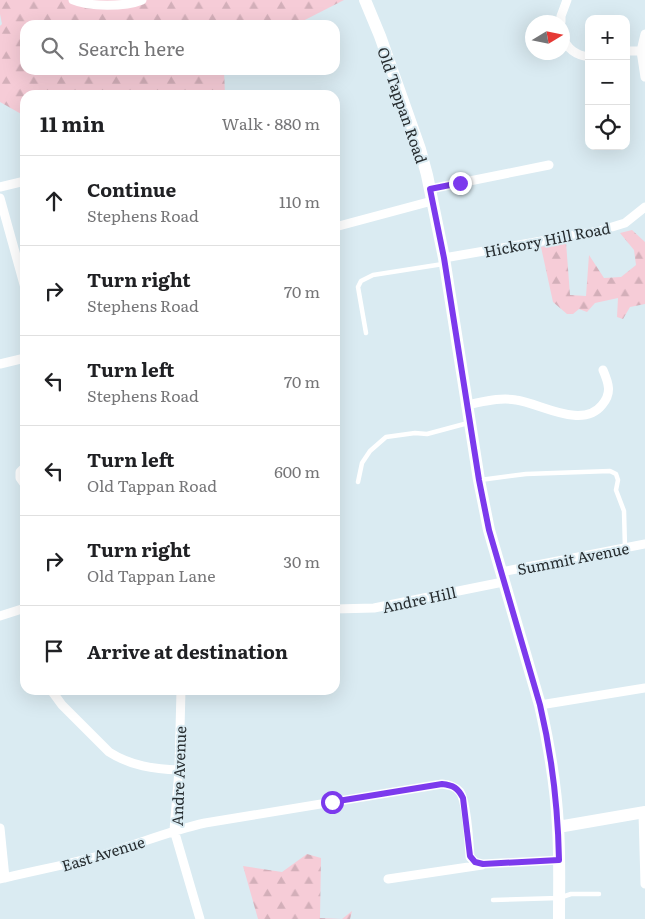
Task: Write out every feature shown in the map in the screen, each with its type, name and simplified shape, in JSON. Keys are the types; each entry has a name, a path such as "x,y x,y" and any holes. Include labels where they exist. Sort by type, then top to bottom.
{"main road":[{"name":"Old Tappan Road","path":"365,0 380,36 420,149 444,261 469,423 489,530 540,705 552,764 558,828 559,919"},
{"path":"558,828 644,812"}],"street":[{"path":"73,0 82,4 126,4 142,0"},
{"path":"562,15 568,0"},
{"path":"645,34 641,51 645,76"},
{"path":"570,48 578,55 585,56"},
{"path":"630,50 641,51"},
{"path":"340,225 431,195 549,165"},
{"path":"0,187 20,182"},
{"path":"0,198 20,270"},
{"name":"Hickory Hill Road","path":"444,261 599,231 625,223 645,208"},
{"path":"0,364 20,359"},
{"path":"466,405 499,399 517,400 570,416 585,416 598,410 608,398 609,384 603,370"},
{"name":"Summit Avenue","path":"502,577 645,544"},
{"name":"Andre Hill","path":"340,609 374,608 502,577"},
{"path":"0,616 20,610"},
{"path":"540,705 645,688"},
{"path":"55,695 62,705 118,758 149,767 179,770"},
{"name":"Andre Avenue","path":"180,695 179,770 174,830 200,919"},
{"name":"East Avenue","path":"3,879 76,862 174,830 205,823 442,784 450,785 460,792 463,798 470,856 475,862 483,864"},
{"path":"644,812 645,884"},
{"path":"0,828 3,879"},
{"path":"388,879 483,864 559,860"}],"lane":[{"path":"366,333 358,287 361,281 373,275 444,261"},
{"path":"358,482 362,463 370,451 386,437 415,433 426,434 469,423"},
{"path":"479,480 526,474 610,471 616,474 618,480 616,490 624,512 625,548"},
{"path":"493,900 532,897 559,898 571,894 600,894"}],"green space":[{"path":"0,0 344,0 305,20 20,20 20,75 224,75 225,90 20,90 20,113 0,102 0,26 2,24"},
{"path":"632,230 645,242 645,304 630,307 623,319 617,317 618,298 595,303 587,312 579,309 573,314 567,314 553,302 541,247 566,242 570,295 586,296 589,255 604,278 621,277 636,265 634,250 620,233"},
{"path":"307,854 321,858 320,918 342,919 258,919 243,866 282,872"},
{"path":"352,911 350,919 342,919"}],"route":[{"path":"332,802 442,784 450,785 456,788 463,798 470,856 475,862 483,864 559,860 556,795 547,734 489,530 479,480 444,258 430,189 460,183"}]}
